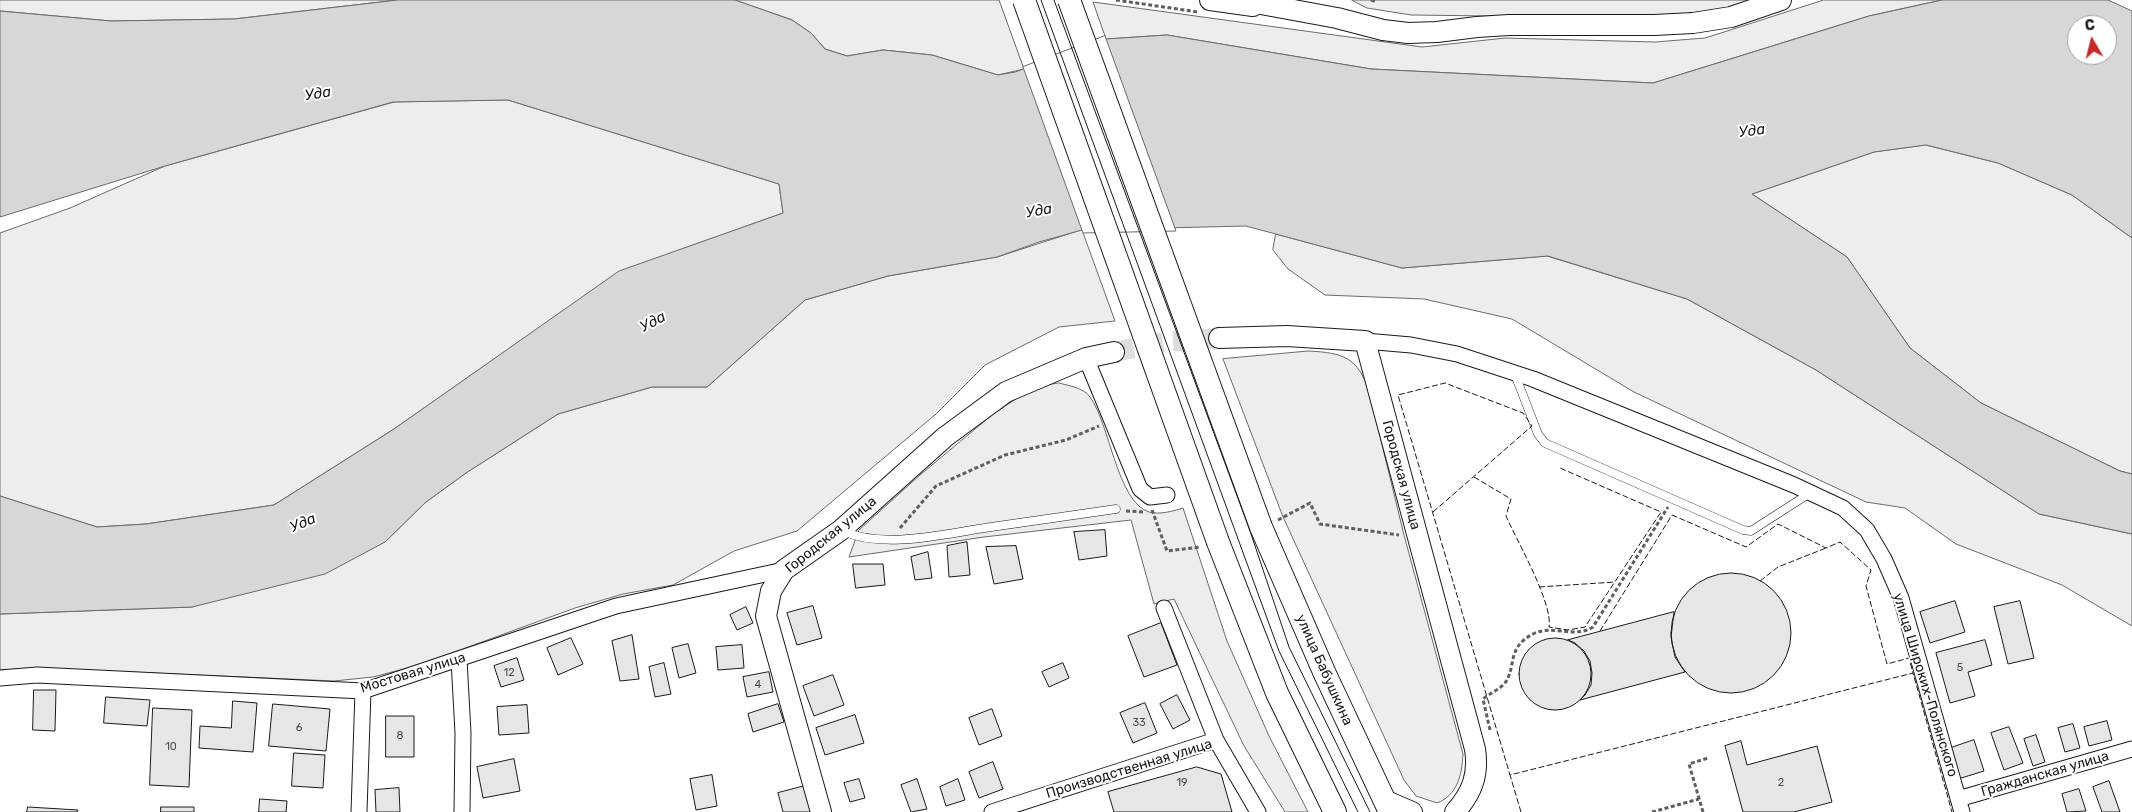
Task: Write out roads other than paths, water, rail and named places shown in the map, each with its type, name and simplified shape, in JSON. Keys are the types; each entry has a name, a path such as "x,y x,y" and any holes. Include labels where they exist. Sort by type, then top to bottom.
{"main road":[{"path":"1024,0 1212,544 1277,693 1335,812"},
{"name":"улица Бабушкина","path":"1070,0 1266,525 1325,674 1387,806"}],"street":[{"path":"1210,0 1337,18"},
{"path":"1240,0 1337,18 1383,30 1408,33 1509,25 1664,25 1693,23 1731,17 1781,0"},
{"path":"1311,0 1337,18"},
{"path":"1219,338 1287,336 1365,342"},
{"name":"улица Широких-Полянского","path":"1365,342 1411,345 1457,354 1514,372 1843,508 1867,530 1884,558 1901,598 1960,805"},
{"name":"Городская улица","path":"1365,342 1417,536 1483,743 1477,772 1460,806"},
{"name":"Городская улица","path":"821,812 766,616 771,591 784,570 841,530 945,437 1006,392 1086,358 1114,352"},
{"path":"1086,358 1140,489 1150,497 1167,495"},
{"name":"Мостовая улица","path":"0,678 37,674 363,691 616,606 784,570"},
{"path":"1164,608 1216,740"},
{"path":"458,660 463,733 462,812"},
{"path":"359,812 363,691"},
{"name":"Производственная улица","path":"992,812 1216,740 1258,812"},
{"name":"Гражданская улица","path":"1960,805 2132,750"},
{"path":"1387,806 1412,812"},
{"path":"1441,812 1460,806"}],"lane":[{"path":"1514,372 1540,439 1747,531 1752,531 1810,493"},
{"path":"841,530 854,536 886,539 919,537 1116,509"}],"water":[{"name":"Уда","path":"398,0 735,0 792,20 811,33 825,49 847,56 883,50 932,55 998,75 1015,72 1106,39 1167,35 1371,69 1653,83 1869,16 1942,0 2108,0 2132,11 2132,238 2072,195 1998,163 1926,145 1874,152 1752,194 1847,257 1910,348 1981,403 2120,471 2132,474 2132,534 2039,514 1816,370 1687,299 1548,256 1402,268 1246,226 1082,230 1039,242 997,257 888,276 805,300 707,387 652,387 558,414 466,473 426,502 385,542 325,574 192,607 0,614 0,496 97,527 146,524 274,505 394,429 619,271 783,213 779,184 508,100 393,102 165,166 0,217 0,11 111,21 234,19"}],"tunnel":[{"path":"1114,352 1165,342 1219,338"}],"tram line":[{"path":"1041,0 1279,651 1358,812"},
{"path":"1054,0 1250,531 1289,647 1370,812"}]}
